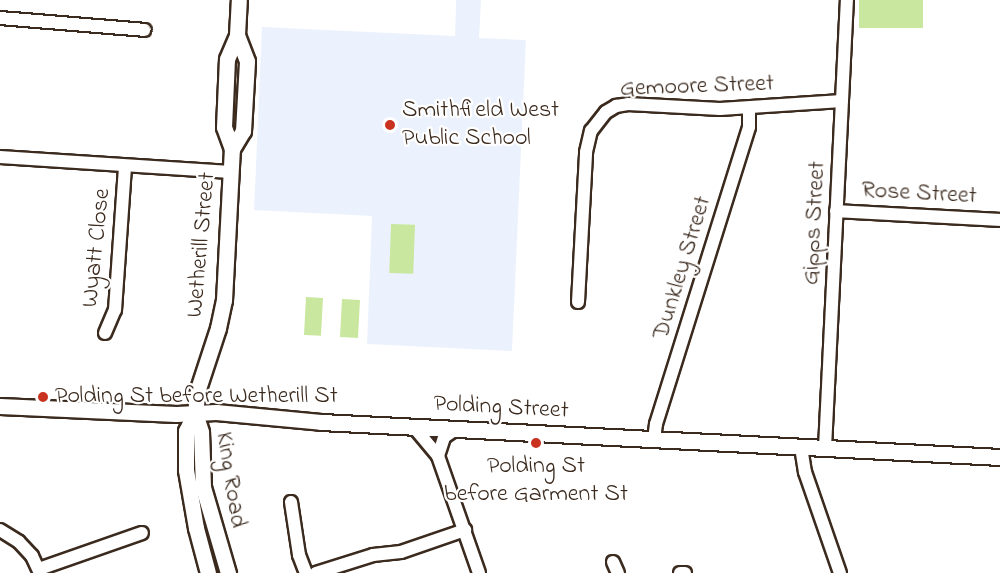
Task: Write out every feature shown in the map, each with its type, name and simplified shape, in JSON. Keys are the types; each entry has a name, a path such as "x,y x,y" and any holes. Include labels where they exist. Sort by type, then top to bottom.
{"main road":[{"name":"Wetherill Street","path":"195,413 198,389 218,328 224,300 232,149 243,131 247,61 237,35 239,0"},
{"name":"Polding Street","path":"0,406 260,415 321,422 1000,457"},
{"name":"King Road","path":"195,413 186,431 186,470 196,528 208,573"},
{"name":"King Road","path":"195,413 201,432 203,487 228,573"}],"street":[{"name":"Gipps Street","path":"825,448 847,0"},
{"path":"0,18 145,30"},
{"name":"Gemoore Street","path":"579,302 585,152 597,122 616,106 628,104 749,108 842,101"},
{"name":"Dunkley Street","path":"654,440 656,424 749,126 749,108"},
{"path":"0,157 231,172"},
{"name":"Wyatt Close","path":"105,333 115,310 125,166"},
{"name":"Rose Street","path":"837,211 1000,220"},
{"path":"413,426 438,456 479,573"},
{"path":"438,456 444,437 456,429"},
{"path":"801,447 805,472 840,573"},
{"path":"291,502 299,555 306,573"},
{"path":"0,530 19,542 39,571 142,533"},
{"path":"316,573 374,555 401,552 465,530"}],"shaded area":[{"name":"Smithfield West Public School","path":"456,0 481,0 479,38 526,40 512,351 367,344 372,216 254,210 262,27 455,36"}],"green space":[{"path":"859,0 923,0 923,28 859,28"},
{"path":"391,224 415,225 413,274 389,273"},
{"path":"306,297 323,298 321,336 304,335"},
{"path":"342,299 360,300 358,338 340,337"}],"place":[{"name":"Smithfield West Public School","path":"390,125"},
{"name":"Polding St before Wetherill St","path":"43,397"},
{"name":"Polding St before Garment St","path":"536,443"}]}
